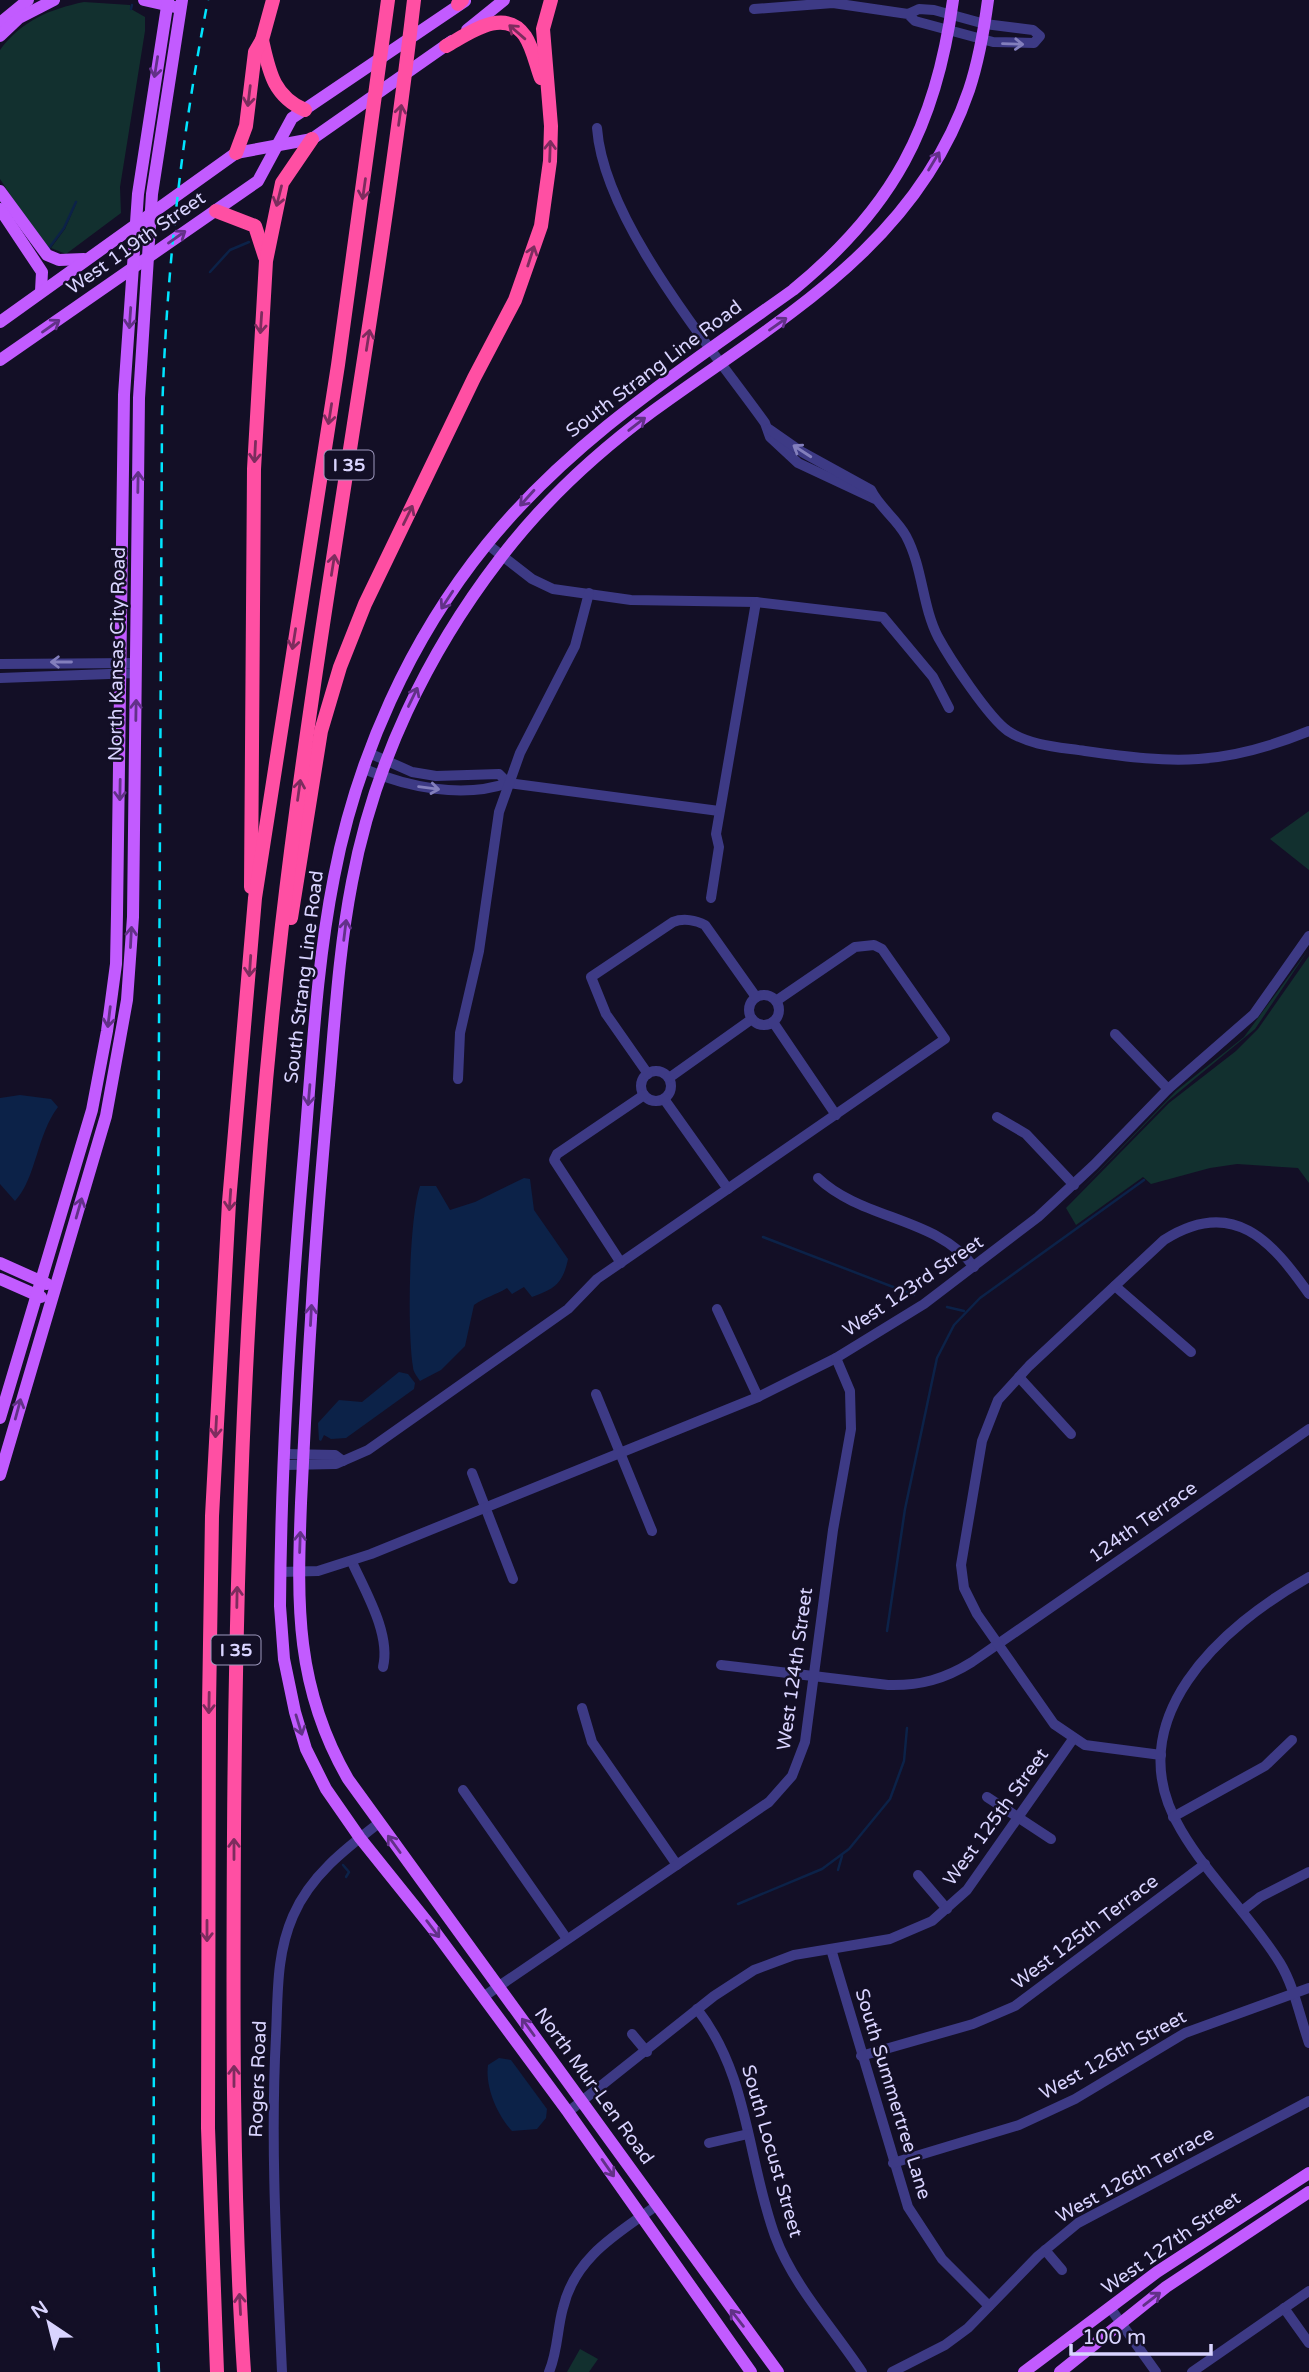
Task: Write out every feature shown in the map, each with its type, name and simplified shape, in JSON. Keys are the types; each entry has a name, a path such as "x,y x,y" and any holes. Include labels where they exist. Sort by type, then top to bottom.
{"highway":[{"path":"236,153 246,126 255,52 262,40 273,0"},
{"name":"I 35","path":"217,2372 209,2210 207,2011 212,1516 228,1228 255,898 338,365 388,0"},
{"name":"I 35","path":"244,2372 234,2129 239,1528 255,1209 282,930 317,663 380,262 414,0"},
{"path":"282,930 293,915 321,731 340,667 365,604 514,300 530,261 544,210 550,161 543,29 551,0"},
{"path":"446,46 485,24 509,25 525,36 547,92"},
{"path":"262,40 276,88 298,114"},
{"path":"255,898 249,881 252,543 266,261 282,184 312,139"},
{"path":"216,211 248,221 255,226 266,261"}],"main road":[{"path":"0,23 28,0"},
{"path":"0,36 19,18 54,0"},
{"path":"144,0 181,4"},
{"name":"West 119th Street","path":"0,322 102,246 236,153 312,139 446,46 504,0"},
{"name":"South Strang Line Road","path":"359,1838 314,1766 295,1712 282,1647 280,1572 295,1251 326,919 341,842 369,753 384,715 427,632 487,544 542,482 598,430 818,269 867,218 911,153 925,122 936,90 953,0"},
{"name":"South Strang Line Road","path":"379,1824 335,1757 316,1709 303,1658 299,1573 314,1252 336,998 352,881 380,776 436,655 502,555 545,507 599,455 805,305 886,230 922,183 968,94 982,39 988,0"},
{"name":"West 119th Street","path":"0,360 258,181 298,114 462,1"},
{"name":"North Kansas City Road","path":"0,1475 106,1116 127,1000 133,916 126,368 138,194 167,3"},
{"name":"North Kansas City Road","path":"0,1418 92,1110 107,1031 116,951 139,398 152,194 181,4"},
{"path":"0,191 47,256 59,260 85,259"},
{"path":"0,209 42,272 41,291"},
{"path":"0,1263 56,1287"},
{"path":"0,1279 51,1301"},
{"name":"North Mur-Len Road","path":"379,1824 778,2372"},
{"name":"North Mur-Len Road","path":"359,1838 483,1997 568,2112 751,2372"},
{"name":"West 127th Street","path":"1024,2372 1223,2226 1309,2173"},
{"name":"West 127th Street","path":"1060,2372 1227,2245 1309,2192"}],"street":[{"path":"754,9 833,3 908,14 919,9 985,24 1033,30 1040,36 1034,43 1015,45 915,21 908,14"},
{"path":"597,128 603,167 630,228 769,429 770,437 798,463 875,499 906,536 939,638 988,709 1011,732 1039,744 1158,761 1180,761 1236,755 1309,731"},
{"path":"487,544 532,579 553,589 631,600 756,602 883,617 891,623 933,677 949,708"},
{"path":"458,1079 460,1034 479,951 493,838 508,783 575,646 589,593"},
{"path":"711,898 719,847 716,834 719,811 756,602"},
{"path":"0,664 129,668"},
{"path":"0,678 129,668"},
{"path":"369,753 412,772 436,776 499,774 508,783"},
{"path":"364,769 380,776 435,790 495,787 508,783 719,811"},
{"path":"648,1074 606,1014 591,978 673,922 690,920 705,925 756,998"},
{"name":"West 123rd Street","path":"280,1572 318,1571 352,1562 620,1454 758,1396 836,1358 924,1304 1074,1185 1168,1089 1254,1014 1309,936"},
{"path":"285,1460 336,1464 368,1450 568,1309 597,1279 945,1039 882,949 874,945 855,947 776,1001"},
{"path":"768,995 776,1001 779,1010 773,1022 760,1025 752,1019 749,1007 756,998 768,995"},
{"path":"669,1078 752,1019"},
{"path":"773,1022 836,1115"},
{"path":"1115,1034 1168,1089"},
{"path":"657,1071 669,1078 671,1089 664,1099 651,1100 644,1095 641,1086 648,1074 657,1071"},
{"path":"621,1263 554,1160 556,1154 644,1095"},
{"path":"664,1099 728,1189"},
{"path":"997,1117 1026,1134 1074,1185"},
{"path":"818,1178 850,1200 944,1240 974,1267"},
{"path":"1161,1755 1100,1749 1073,1738 1054,1724 968,1598 962,1576 961,1553 986,1426 998,1400 1019,1377 1174,1234 1195,1226 1216,1223 1243,1228 1270,1244 1309,1294"},
{"path":"1115,1286 1191,1352"},
{"path":"717,1308 758,1396"},
{"name":"West 124th Street","path":"483,1997 769,1802 786,1786 802,1754 833,1530 851,1429 850,1391 836,1358"},
{"path":"1019,1377 1071,1434"},
{"path":"596,1394 652,1531"},
{"name":"124th Terrace","path":"721,1665 888,1685 915,1685 958,1671 1309,1429"},
{"path":"472,1473 513,1579"},
{"path":"352,1562 380,1630 386,1655 383,1667"},
{"path":"1309,1577 1228,1632 1186,1680 1171,1710 1161,1755 1164,1788 1173,1817 1205,1864 1280,1962 1309,2043"},
{"path":"582,1708 592,1742 677,1865"},
{"name":"West 125th Street","path":"568,2112 647,2052 697,2009 733,1982 760,1967 794,1955 907,1934 947,1909 967,1891 1073,1738"},
{"path":"1173,1817 1265,1766 1292,1740"},
{"path":"463,1790 567,1939"},
{"path":"988,1797 1051,1839"},
{"name":"Rogers Road","path":"282,2372 272,2108 279,1961 293,1916 310,1885 359,1838 379,1824"},
{"name":"West 125th Terrace","path":"861,2056 973,2024 1015,2006 1205,1864"},
{"path":"1242,1911 1260,1898 1309,1872"},
{"path":"918,1875 947,1909"},
{"name":"South Summertree Lane","path":"831,1949 908,2207 943,2259 989,2306"},
{"name":"West 126th Street","path":"893,2163 1020,2125 1075,2099 1185,2033 1309,1988"},
{"name":"South Locust Street","path":"697,2009 718,2037 730,2063 776,2238 790,2266 862,2372"},
{"path":"632,2034 647,2052"},
{"name":"West 126th Terrace","path":"892,2372 945,2345 1045,2250 1090,2216 1309,2101"},
{"path":"709,2143 748,2134"},
{"path":"549,2372 565,2298 576,2274 595,2250 656,2206"},
{"path":"1045,2250 1062,2270"},
{"path":"1192,2372 1309,2291"},
{"path":"1284,2308 1309,2343"},
{"path":"1111,2309 1156,2372"}],"green space":[{"path":"84,2 130,5 131,9 145,17 145,31 120,187 121,213 66,254 51,248 65,229 77,202 64,228 49,247 37,236 0,179 0,50 17,31 37,18 59,8"},
{"path":"1309,811 1309,870 1270,839"},
{"path":"1309,949 1255,1029 1168,1101 1065,1206 1176,1091 1244,1037"},
{"path":"1309,956 1309,1183 1298,1168 1237,1164 1210,1168 1151,1184 1143,1177 1076,1225 1066,1208 1169,1103 1236,1051 1258,1029"},
{"path":"580,2349 598,2359 589,2372 567,2372"}],"water":[{"path":"20,1095 51,1099 58,1107 45,1130 28,1181 15,1201 0,1184 0,1098"},
{"path":"524,1178 530,1179 534,1210 568,1259 563,1274 552,1288 532,1297 524,1287 512,1294 507,1288 474,1305 465,1346 441,1370 420,1381 413,1369 410,1302 413,1223 420,1186 436,1186 450,1210 475,1202"},
{"path":"399,1372 408,1374 415,1383 414,1389 346,1438 331,1439 324,1435 321,1441 319,1440 318,1423 339,1400 362,1402"},
{"path":"499,2058 511,2060 547,2109 546,2118 537,2129 512,2131 497,2109 488,2082 488,2065"}],"waterway":[{"path":"131,9 132,5"},
{"path":"49,248 64,228 76,202"},
{"path":"210,272 230,250 249,242"},
{"path":"887,1631 905,1509 937,1358 954,1325 980,1298 1144,1180"},
{"path":"763,1237 914,1295"},
{"path":"947,1307 964,1311"},
{"path":"738,1904 822,1869 849,1849 890,1799 904,1761 907,1728"},
{"path":"838,1870 842,1856"},
{"path":"343,1865 349,1872 346,1877"}],"railway":[{"path":"159,2372 153,2253 162,416 176,207 208,0"}]}
